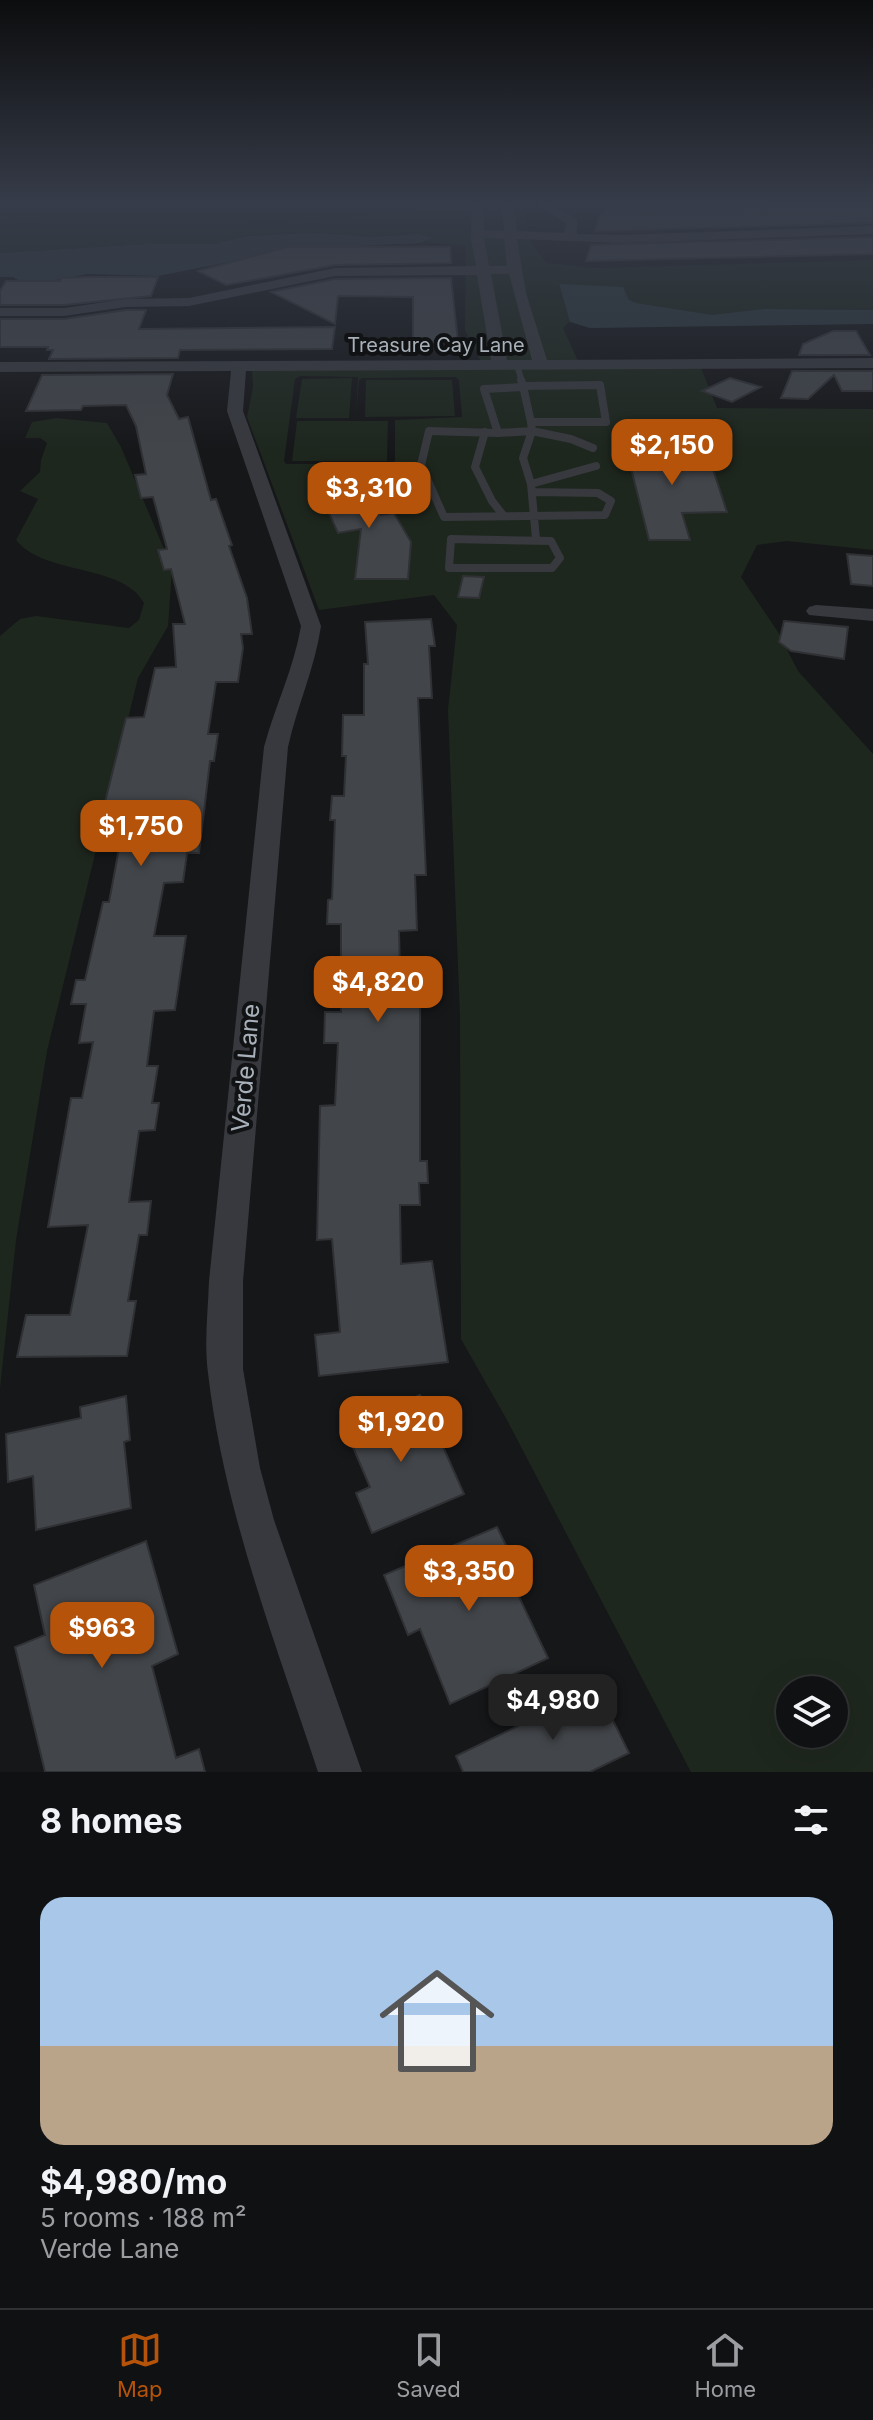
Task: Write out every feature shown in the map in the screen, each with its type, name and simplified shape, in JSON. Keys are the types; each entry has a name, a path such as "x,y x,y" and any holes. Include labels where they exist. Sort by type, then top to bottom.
{"street":[{"path":"0,312 64,312 126,303 189,302 263,287"},
{"path":"487,287 508,365"},
{"path":"520,287 541,364"},
{"name":"Treasure Cay Lane","path":"0,367 873,363"},
{"name":"Verde Lane","path":"239,366 235,411 311,626 306,659 286,706 276,747 226,1281 225,1369 231,1417 255,1520 340,1772"},
{"path":"816,611 873,615"}],"lane":[{"path":"508,365 523,387 532,427 521,456 532,488 536,539"},
{"path":"498,433 484,389 600,385 606,422 532,427 498,433 429,431 421,465 444,517 605,515 611,501 598,493 532,488"},
{"path":"532,427 593,448"},
{"path":"485,432 475,467 492,501 503,515"},
{"path":"532,488 596,466"},
{"path":"451,539 536,539 551,541 557,549 560,558 552,568 449,568 451,539"}],"shaded area":[{"path":"466,287 560,287 570,321 563,328 579,363 699,363 717,408 873,409 873,550 787,541 757,545 741,577 778,632 798,671 873,754 873,1772 691,1772 507,1420 461,1339 460,1018 448,710 457,625 434,595 319,610 247,417 253,387 252,368 482,364 465,330","holes":["300,376 358,377 356,417 359,380 362,378 456,377 459,380 462,417 395,420 395,461 390,464 286,464 284,461 295,379"]},
{"path":"560,287 623,287 629,300 636,303 712,315 765,309 873,310 873,324 590,328 570,322"},
{"path":"613,287 873,287 873,310 765,309 699,315 629,300 623,287"},
{"path":"352,378 349,418 296,418 302,379"},
{"path":"366,380 452,380 455,416 365,417"},
{"path":"56,418 107,423 121,447 172,568 168,626 138,678 47,1051 16,1240 0,1388 0,636 20,619 36,616 129,628 139,620 144,603 133,590 119,581 45,559 16,540 38,499 20,491 40,472 47,443 40,438 25,438 32,422"},
{"path":"297,421 388,421 387,461 292,461"}],"building":[{"path":"3,287 154,287 151,296 64,305 0,305"},
{"path":"297,287 452,287 458,342 434,344 434,348 413,348 413,297 338,296 335,324 271,292"},
{"path":"146,310 139,329 335,327 332,349 180,350 178,358 49,359 53,350 47,350 48,347 0,347 0,319 64,319"},
{"path":"833,331 856,331 870,355 799,355 803,344"},
{"path":"792,371 873,371 873,391 842,391 834,375 808,399 781,398"},
{"path":"173,374 167,395 179,419 188,417 211,500 216,499 232,545 229,546 247,598 252,634 241,634 243,648 238,682 216,682 208,734 218,734 214,761 210,761 199,853 187,853 183,882 164,883 154,936 186,936 175,1010 154,1011 147,1066 158,1066 152,1103 159,1103 155,1130 139,1131 129,1202 151,1201 147,1235 139,1235 128,1301 136,1301 127,1356 17,1357 26,1315 70,1315 88,1225 48,1227 71,1098 82,1098 93,1042 79,1043 86,1004 71,1004 76,980 85,980 103,902 109,902 124,822 100,822 126,718 144,717 155,668 176,667 173,624 185,624 171,569 164,570 158,550 167,549 153,497 141,498 135,475 146,474 136,426 126,405 26,411 42,375"},
{"path":"730,378 761,387 732,402 702,391"},
{"path":"619,444 686,444 688,451 707,451 727,512 682,513 690,540 649,540 630,464 624,464"},
{"path":"365,479 381,515 394,513 411,542 408,579 355,579 361,529 338,533 316,484"},
{"path":"847,554 873,556 873,586 851,584"},
{"path":"463,576 484,577 479,598 458,597"},
{"path":"431,619 435,646 429,646 432,698 418,698 426,875 415,875 417,930 399,931 400,972 420,972 420,1161 427,1161 428,1183 419,1183 420,1205 400,1205 401,1264 432,1261 448,1362 319,1376 315,1335 340,1332 332,1239 317,1240 320,1106 335,1105 338,1043 324,1043 325,1012 341,1012 341,924 327,924 328,900 332,899 335,820 330,820 332,796 344,796 346,756 342,756 343,715 364,715 364,664 368,664 365,622"},
{"path":"784,621 848,627 844,659 791,651 779,642"},
{"path":"420,1395 464,1494 372,1533 356,1493 370,1487 344,1426"},
{"path":"126,1396 130,1440 124,1442 131,1508 36,1530 33,1476 8,1482 6,1434 81,1418 80,1407"},
{"path":"497,1527 527,1589 519,1597 548,1658 450,1704 420,1629 408,1635 384,1575"},
{"path":"146,1541 178,1654 152,1666 176,1758 199,1749 205,1772 45,1772 15,1647 45,1635 34,1585"},
{"path":"597,1688 629,1753 590,1772 463,1772 456,1756"}]}
